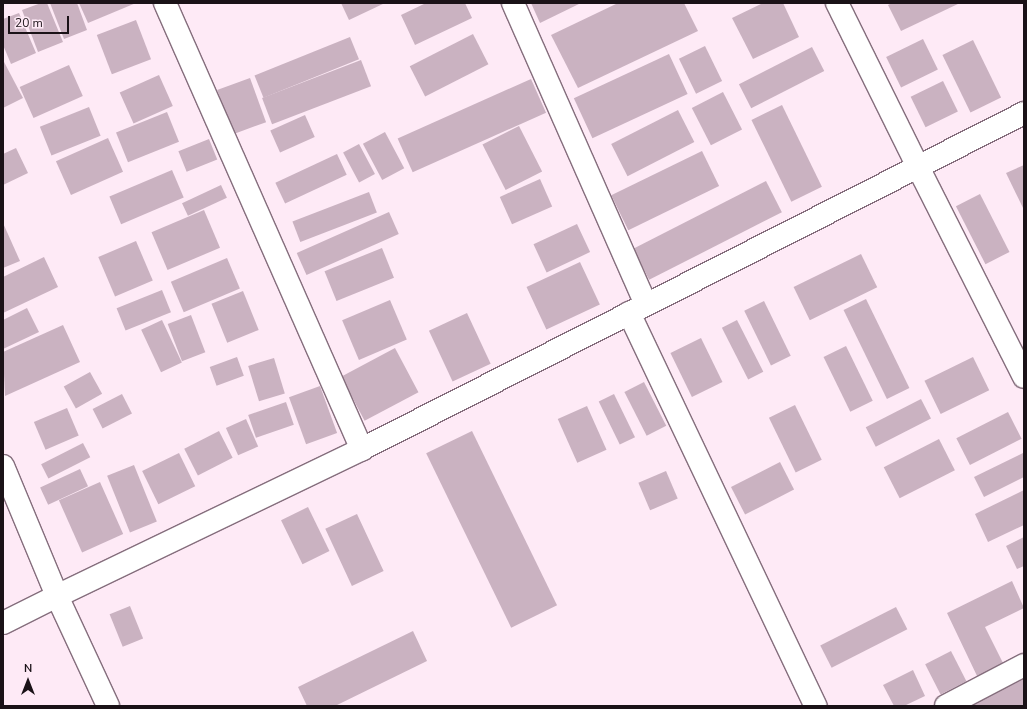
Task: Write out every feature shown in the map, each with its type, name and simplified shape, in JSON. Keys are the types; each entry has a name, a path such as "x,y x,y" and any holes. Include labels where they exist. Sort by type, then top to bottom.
{"main road":[{"path":"165,3 362,448"},
{"path":"513,3 637,309 816,706"},
{"path":"837,3 1024,377"},
{"path":"3,623 362,448 1024,113"},
{"path":"3,466 57,596 108,706"},
{"path":"946,706 1024,665"}],"building":[{"path":"41,3 47,3 63,42 38,52 22,10"},
{"path":"50,3 77,3 87,30 64,39"},
{"path":"79,3 136,3 88,23"},
{"path":"341,3 385,3 349,20"},
{"path":"426,3 465,3 472,18 415,45 401,15"},
{"path":"531,3 581,3 540,23"},
{"path":"618,3 684,3 698,31 578,88 551,35"},
{"path":"763,3 783,3 799,37 753,59 732,18"},
{"path":"892,3 960,3 901,31 888,5"},
{"path":"19,13 36,53 11,64 3,45 3,19"},
{"path":"136,20 151,59 112,74 97,35"},
{"path":"473,34 488,64 425,97 410,66"},
{"path":"350,37 359,59 263,98 255,76"},
{"path":"923,39 938,70 901,88 886,57"},
{"path":"973,40 1001,98 970,112 942,55"},
{"path":"705,46 722,81 696,94 679,59"},
{"path":"812,47 824,71 751,108 739,84"},
{"path":"669,54 688,94 592,138 574,98"},
{"path":"3,60 23,98 3,108"},
{"path":"361,60 371,86 272,124 262,98"},
{"path":"69,65 83,96 33,118 20,87"},
{"path":"159,75 173,106 134,124 120,92"},
{"path":"250,78 266,122 233,134 217,90"},
{"path":"531,79 546,113 413,172 398,138"},
{"path":"943,81 958,112 926,127 911,97"},
{"path":"723,92 742,129 711,145 692,108"},
{"path":"782,105 822,187 791,202 751,120"},
{"path":"89,107 101,136 51,156 40,127"},
{"path":"678,110 694,142 628,176 611,144"},
{"path":"167,112 179,142 128,162 116,133"},
{"path":"305,115 315,137 280,152 270,130"},
{"path":"519,126 542,171 506,190 482,145"},
{"path":"385,132 404,168 382,180 363,144"},
{"path":"108,138 123,172 71,195 56,161"},
{"path":"209,139 217,159 187,172 178,151"},
{"path":"359,144 375,174 359,182 343,152"},
{"path":"16,148 28,173 3,185 3,154"},
{"path":"702,151 719,186 628,230 611,195"},
{"path":"337,154 347,175 285,204 275,183"},
{"path":"1024,165 1024,210 1006,173"},
{"path":"172,170 184,198 121,224 109,197"},
{"path":"540,179 552,206 512,224 500,197"},
{"path":"766,181 782,212 649,280 633,249"},
{"path":"221,185 227,198 188,216 182,203"},
{"path":"369,192 377,213 300,242 292,221"},
{"path":"980,194 1010,252 985,264 956,206"},
{"path":"204,210 220,248 168,270 152,232"},
{"path":"389,212 399,234 306,275 297,253"},
{"path":"3,223 20,261 3,268"},
{"path":"577,224 590,252 547,272 533,244"},
{"path":"136,241 153,281 115,297 98,257"},
{"path":"382,248 394,278 337,301 325,271"},
{"path":"861,254 877,287 810,320 794,287"},
{"path":"44,257 58,287 3,313 3,277"},
{"path":"227,258 240,288 184,312 171,282"},
{"path":"580,262 600,305 546,330 527,287"},
{"path":"162,290 171,312 126,331 117,308"},
{"path":"243,291 259,330 227,343 211,304"},
{"path":"866,299 909,388 887,399 844,310"},
{"path":"390,300 407,340 359,360 342,320"},
{"path":"764,301 791,356 771,365 744,311"},
{"path":"27,308 39,332 3,349 3,320"},
{"path":"467,313 491,364 453,382 429,331"},
{"path":"191,315 205,352 182,361 168,324"},
{"path":"162,320 182,363 161,372 141,330"},
{"path":"737,320 763,372 748,379 722,328"},
{"path":"63,325 80,362 5,396 3,352"},
{"path":"701,338 722,382 692,397 670,353"},
{"path":"846,346 873,401 850,412 824,357"},
{"path":"395,348 418,392 365,421 341,377"},
{"path":"237,357 244,376 217,386 210,367"},
{"path":"973,357 989,390 941,414 924,381"},
{"path":"274,358 285,393 259,401 248,366"},
{"path":"90,372 102,394 76,408 64,387"},
{"path":"644,382 666,426 647,436 624,392"},
{"path":"320,386 337,433 306,444 289,397"},
{"path":"122,394 132,414 103,429 93,409"},
{"path":"614,394 635,437 620,445 599,401"},
{"path":"921,399 931,419 876,447 866,427"},
{"path":"286,402 294,425 256,438 248,415"},
{"path":"795,405 822,460 796,473 769,418"},
{"path":"587,406 607,450 577,463 558,419"},
{"path":"67,408 79,436 46,450 34,422"},
{"path":"1008,412 1022,439 970,465 956,438"},
{"path":"246,419 258,446 238,455 226,428"},
{"path":"219,431 233,458 198,475 184,449"},
{"path":"472,431 557,605 511,628 426,453"},
{"path":"939,439 955,470 900,498 884,467"},
{"path":"83,443 90,457 48,479 41,464"},
{"path":"179,453 195,486 158,504 142,471"},
{"path":"1023,453 1024,477 984,497 974,477"},
{"path":"780,462 794,490 745,515 731,487"},
{"path":"134,465 157,522 130,532 107,476"},
{"path":"80,469 88,486 48,505 40,488"},
{"path":"666,471 678,499 650,510 638,483"},
{"path":"100,482 123,534 82,552 59,500"},
{"path":"1024,490 1024,525 988,542 975,514"},
{"path":"308,507 329,551 303,564 281,520"},
{"path":"357,514 384,571 352,586 325,529"},
{"path":"1024,537 1024,566 1017,569 1006,546"},
{"path":"1012,581 1024,608 985,627 1004,665 978,678 947,613"},
{"path":"130,606 143,638 123,647 110,614"},
{"path":"896,607 907,629 832,668 820,646"},
{"path":"413,631 427,661 335,706 307,706 298,687"},
{"path":"951,651 966,681 941,694 925,664"},
{"path":"913,670 925,696 904,706 894,706 883,685"},
{"path":"1024,679 1024,706 968,706"}]}
